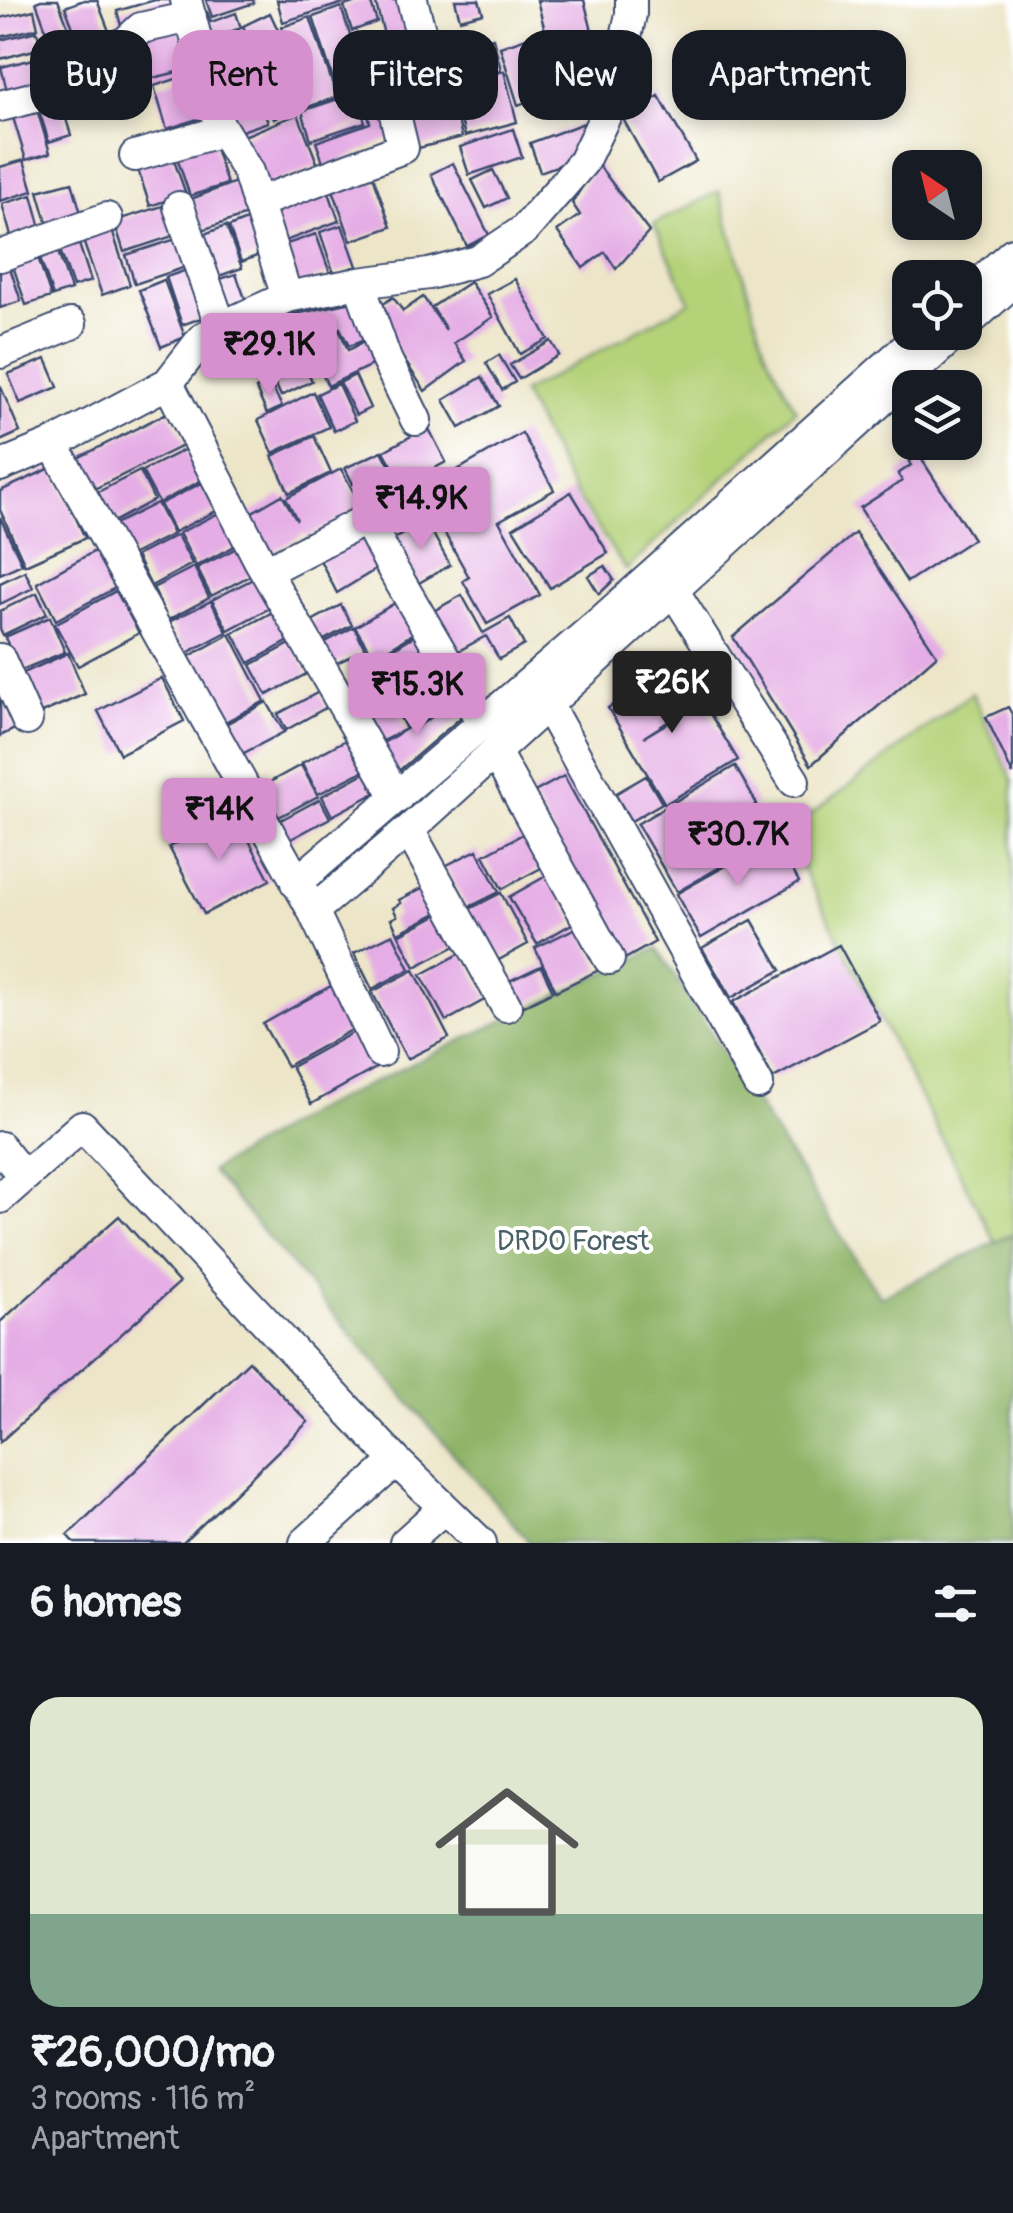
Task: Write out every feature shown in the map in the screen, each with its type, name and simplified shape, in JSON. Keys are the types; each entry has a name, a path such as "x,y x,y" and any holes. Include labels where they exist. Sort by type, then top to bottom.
{"street":[{"path":"257,203 403,148 391,98 434,88 412,0"},
{"path":"0,466 52,444 168,383 202,339 287,296 430,274 478,261 524,230 583,162 612,102 631,0"},
{"path":"139,30 188,9 218,124 248,172 287,296"},
{"path":"0,106 30,98"},
{"path":"135,156 222,131"},
{"path":"179,208 221,327"},
{"path":"0,256 107,218"},
{"path":"982,281 1013,253"},
{"path":"982,310 1013,282"},
{"path":"359,283 386,359 416,420"},
{"path":"0,353 71,324"},
{"path":"296,883 397,798 548,704 664,582 905,350"},
{"path":"313,911 409,830 489,738 664,582 936,350"},
{"path":"168,383 266,570 397,798"},
{"path":"52,444 313,911 380,1052"},
{"path":"266,570 367,519 609,959"},
{"path":"664,582 794,781"},
{"path":"0,659 27,720"},
{"path":"548,704 758,1084"},
{"path":"409,830 506,1006"},
{"path":"0,1198 82,1126 396,1462 480,1543"},
{"path":"0,1148 24,1177"},
{"path":"305,1543 396,1462"},
{"path":"405,1543 444,1508"}],"green space":[{"path":"719,191 765,349 796,410 626,570 572,489 522,393 690,302 654,224"},
{"path":"972,693 1013,781 1013,1234 995,1242 785,834"},
{"name":"DRDO Forest","path":"657,948 880,1297 1013,1234 1013,1543 530,1543 211,1171 310,1112"}],"building":[{"path":"58,0 69,30 46,30 36,2"},
{"path":"97,0 109,30 74,30 65,7"},
{"path":"155,0 176,0 179,13 122,29 117,11"},
{"path":"206,0 253,0 254,3 212,17"},
{"path":"277,0 350,0 350,1 283,22"},
{"path":"370,0 377,22 352,30 344,6"},
{"path":"375,0 405,0 413,30 383,30"},
{"path":"455,0 479,0 483,13 460,19"},
{"path":"537,0 584,0 592,30 545,30"},
{"path":"341,7 348,30 333,30 333,79 313,17"},
{"path":"34,10 38,28 0,37 0,18"},
{"path":"207,12 211,22 236,13 241,28 201,30 196,16"},
{"path":"270,13 278,30 245,30 243,26"},
{"path":"310,17 333,85 333,98 313,105 313,30 282,27"},
{"path":"179,23 181,30 172,30 172,73 153,78 152,74 152,30"},
{"path":"30,33 30,51 0,59 0,40"},
{"path":"518,41 518,105 500,47"},
{"path":"30,60 30,85 7,91 1,67"},
{"path":"504,71 517,122 465,136 461,120 498,120 498,72"},
{"path":"172,80 172,120 195,120 167,129 154,86"},
{"path":"659,96 696,161 658,182 624,120 652,120 652,100"},
{"path":"333,101 333,120 365,122 311,140 305,120 313,120 313,107"},
{"path":"30,108 30,120 40,120 50,153 26,160 12,114"},
{"path":"42,120 66,120 71,135 49,142"},
{"path":"232,120 267,120 268,122 236,133"},
{"path":"283,120 300,120 318,165 260,188 239,138"},
{"path":"369,120 390,120 393,137 325,168 316,142 370,123"},
{"path":"404,120 458,120 462,137 411,150"},
{"path":"584,123 584,137 565,163 540,172 530,143"},
{"path":"513,129 522,157 469,175 460,147"},
{"path":"212,139 227,184 190,196 175,152"},
{"path":"171,152 186,194 150,206 136,164"},
{"path":"24,160 33,191 0,201 0,167"},
{"path":"453,163 489,235 467,246 431,174"},
{"path":"597,163 649,232 616,269 605,252 583,268 557,231 580,215 572,203"},
{"path":"370,167 391,227 351,241 330,181"},
{"path":"493,170 507,198 486,208 472,180"},
{"path":"238,181 250,214 202,230 191,199"},
{"path":"72,182 83,220 49,229 38,191"},
{"path":"326,184 339,221 280,243 267,205"},
{"path":"32,195 41,228 11,236 2,204"},
{"path":"169,204 179,234 124,252 114,221"},
{"path":"249,219 262,254 241,262 229,227"},
{"path":"110,224 130,285 102,295 81,235"},
{"path":"342,225 357,266 334,274 320,232"},
{"path":"226,226 242,268 219,276 204,234"},
{"path":"316,234 330,273 292,287 278,247"},
{"path":"179,238 189,266 135,284 126,255"},
{"path":"78,241 91,281 73,287 59,247"},
{"path":"57,249 71,290 53,296 39,255"},
{"path":"37,254 51,297 26,305 12,263"},
{"path":"9,265 21,301 0,308 0,267"},
{"path":"190,269 207,316 182,325 166,277"},
{"path":"236,274 246,301 230,307 220,279"},
{"path":"515,279 548,339 520,354 487,294"},
{"path":"164,280 185,337 161,347 139,290"},
{"path":"470,282 493,317 454,343 466,361 425,391 372,312 393,297 403,311 423,297 446,330 432,307"},
{"path":"357,301 370,338 349,346 340,328 303,341 291,315"},
{"path":"340,331 348,350 370,339 380,361 328,386 309,345"},
{"path":"292,338 312,381 281,396 261,352"},
{"path":"551,341 559,355 519,379 510,365"},
{"path":"499,355 515,382 502,390 486,363"},
{"path":"46,359 58,387 20,403 8,374"},
{"path":"355,375 370,408 356,415 340,383"},
{"path":"482,377 499,406 460,428 444,400"},
{"path":"270,382 282,407 267,414 256,389"},
{"path":"338,384 355,421 334,431 317,394"},
{"path":"0,385 20,432 0,441"},
{"path":"313,392 329,427 273,453 258,420"},
{"path":"169,412 186,444 94,489 78,458"},
{"path":"428,427 446,462 403,485 384,451"},
{"path":"522,433 554,490 499,521 540,595 487,624 463,581 469,577 421,491"},
{"path":"314,436 331,473 289,493 272,456"},
{"path":"186,449 202,480 159,503 142,471"},
{"path":"382,451 413,509 381,526 345,468"},
{"path":"922,460 973,539 907,582 860,508 902,481 898,474 911,465 909,462"},
{"path":"53,467 85,538 25,565 0,510 0,491"},
{"path":"341,469 362,507 271,553 249,514 282,495 297,520 286,498"},
{"path":"140,471 154,500 113,522 98,492"},
{"path":"202,483 216,511 174,532 160,504"},
{"path":"571,492 608,553 550,588 513,528"},
{"path":"157,503 173,534 131,555 115,524"},
{"path":"221,512 238,544 196,566 179,533"},
{"path":"0,517 22,564 0,574"},
{"path":"426,521 450,565 417,584 392,540"},
{"path":"361,533 378,568 337,593 319,558"},
{"path":"855,533 937,655 811,765 733,637"},
{"path":"177,535 192,564 151,586 136,556"},
{"path":"241,546 255,573 211,596 197,568"},
{"path":"95,551 115,588 56,620 37,583"},
{"path":"605,566 614,580 599,594 588,576"},
{"path":"194,567 209,598 168,620 153,588"},
{"path":"25,571 33,588 0,604 0,583"},
{"path":"257,577 272,607 228,630 212,600"},
{"path":"116,591 139,633 78,666 55,624"},
{"path":"37,593 47,614 3,635 0,611"},
{"path":"462,595 483,633 510,618 524,645 499,659 486,636 453,654 430,613"},
{"path":"211,601 227,632 185,654 169,622"},
{"path":"395,603 414,633 374,658 355,627"},
{"path":"341,605 352,625 320,642 310,622"},
{"path":"273,612 289,641 249,663 233,633"},
{"path":"50,617 65,652 19,671 5,637"},
{"path":"354,627 365,649 333,665 322,644"},
{"path":"230,634 265,701 223,723 188,657"},
{"path":"414,636 450,698 411,723 375,660"},
{"path":"292,643 308,673 267,695 251,665"},
{"path":"68,653 85,694 37,715 19,675"},
{"path":"674,668 696,704 644,737 703,702 738,760 665,804 608,708"},
{"path":"162,678 184,721 120,754 98,711"},
{"path":"319,692 327,707 286,730 278,714"},
{"path":"388,693 406,729 376,744 358,709"},
{"path":"0,695 15,729 0,736"},
{"path":"267,702 284,732 240,755 224,725"},
{"path":"454,702 465,714 394,775 375,748"},
{"path":"1008,707 1013,716 1013,775 986,717"},
{"path":"346,740 363,771 318,794 302,763"},
{"path":"301,765 318,796 275,819 259,788"},
{"path":"735,766 757,804 709,833 734,820 751,849 677,892 637,824"},
{"path":"365,773 375,793 332,816 322,796"},
{"path":"564,776 655,942 623,960 531,794"},
{"path":"646,776 662,803 631,821 615,794"},
{"path":"320,799 330,818 289,840 279,821"},
{"path":"234,812 270,880 204,914 169,847"},
{"path":"523,834 541,868 502,889 484,855"},
{"path":"775,838 799,882 701,938 676,894"},
{"path":"477,850 499,892 467,908 445,866"},
{"path":"548,875 575,922 537,944 509,897"},
{"path":"428,885 441,911 398,933 391,919 397,916 393,908 401,903 399,900"},
{"path":"501,893 528,944 495,962 468,910"},
{"path":"441,913 457,945 415,967 399,935"},
{"path":"752,920 781,970 731,998 702,948"},
{"path":"580,926 601,969 556,991 535,948"},
{"path":"393,934 410,969 372,989 354,953"},
{"path":"839,945 880,1021 773,1078 733,1002"},
{"path":"463,952 488,998 446,1021 421,975"},
{"path":"541,966 553,991 519,1008 507,982"},
{"path":"414,970 449,1038 407,1059 372,992"},
{"path":"331,986 355,1028 287,1066 263,1024"},
{"path":"356,1031 376,1068 311,1104 291,1067"},
{"path":"119,1216 179,1283 0,1442 0,1322"},
{"path":"249,1361 308,1422 183,1543 75,1543 68,1535"}]}
